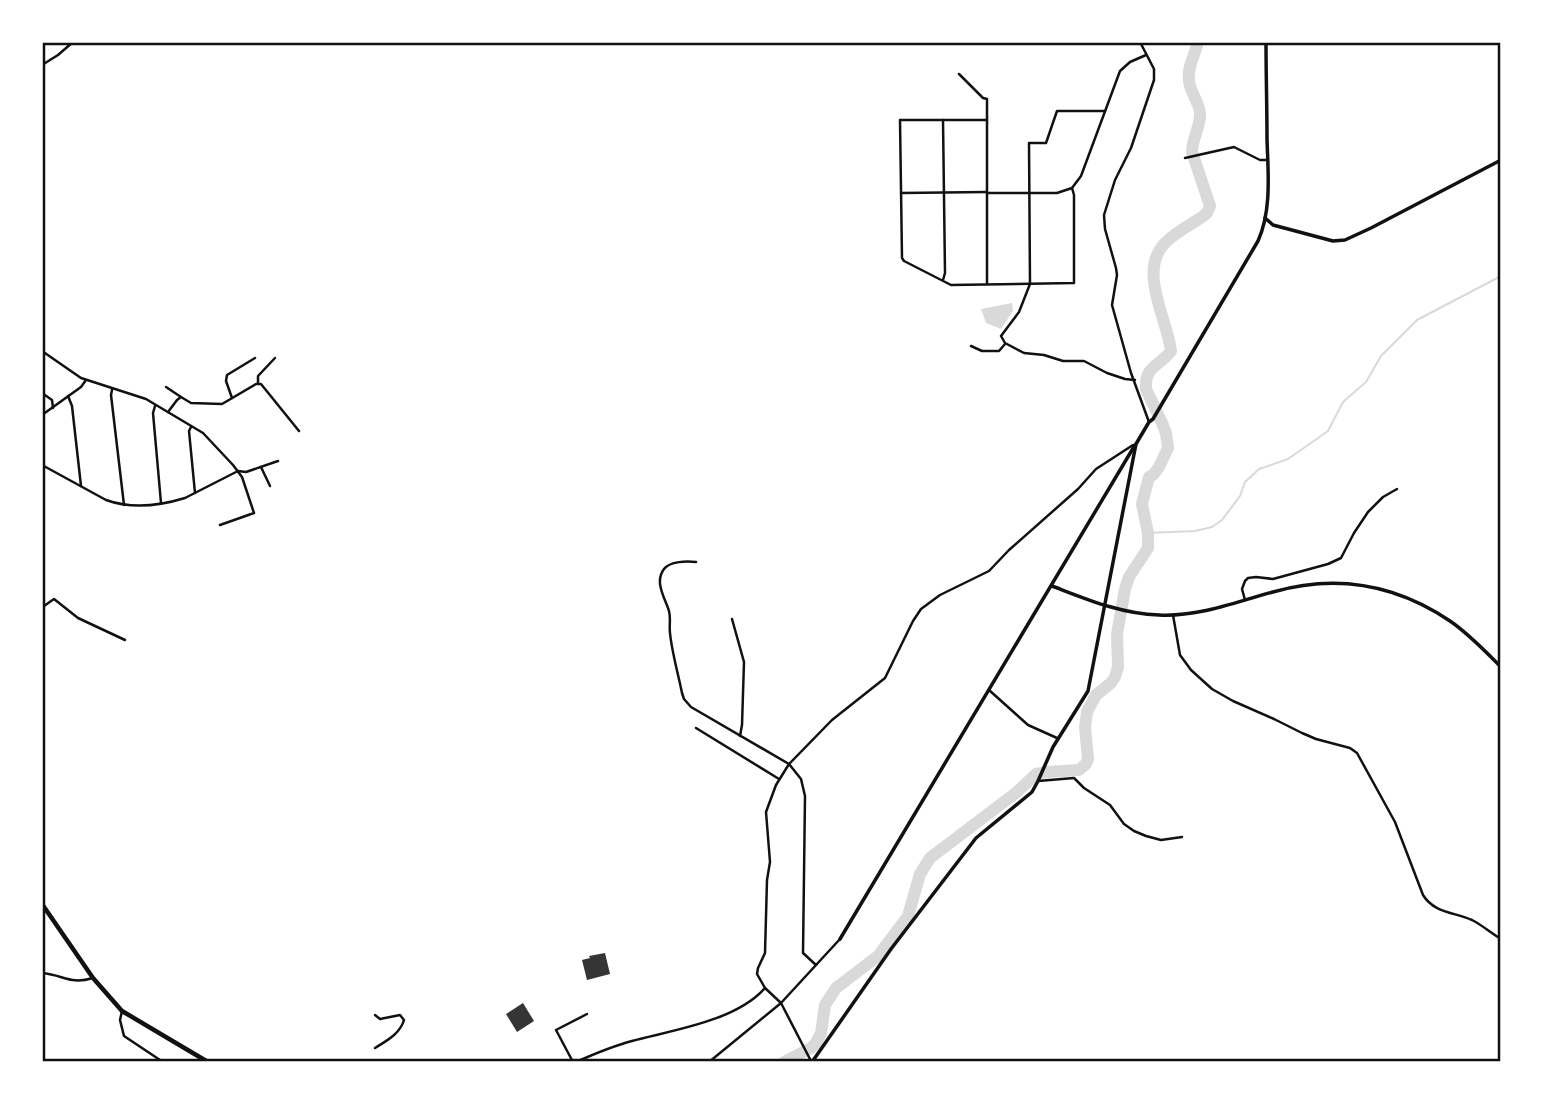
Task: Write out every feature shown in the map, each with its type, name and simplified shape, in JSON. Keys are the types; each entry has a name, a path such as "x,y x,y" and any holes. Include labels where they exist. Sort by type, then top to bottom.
{"highway":[{"path":"42,904 93,978 122,1011 208,1062"}],"street":[{"path":"42,65 72,42"},
{"path":"1140,42 1154,69 1154,80 1104,215 1117,275 1112,305 1131,373 1151,420"},
{"path":"709,1062 781,1003 840,939 1258,241 1265,218 1266,42"},
{"path":"901,193 1057,193 1072,188 1081,176 1120,71 1146,55"},
{"path":"959,74 987,99 987,284"},
{"path":"1105,111 1057,111 1046,143 1029,143 1030,284 1019,312 1001,336 1005,343 1028,354 1044,355 1063,361 1084,361 1107,373 1135,380"},
{"path":"987,120 901,120 903,260 951,285 1074,283 1072,188"},
{"path":"943,120 943,280"},
{"path":"1186,157 1234,147 1260,160 1267,160"},
{"path":"1265,218 1273,225 1338,242 1371,228 1501,160"},
{"path":"971,346 982,351 999,351 1005,343"},
{"path":"42,351 86,380 146,399 209,438 242,477 254,513 220,525"},
{"path":"232,398 226,381 227,375 255,358"},
{"path":"258,383 260,374 275,358"},
{"path":"42,415 81,387 86,380"},
{"path":"166,387 191,403 219,404 258,383"},
{"path":"258,383 261,383 299,431"},
{"path":"113,388 111,395 124,505"},
{"path":"42,393 52,400 52,408"},
{"path":"68,396 72,406 81,486"},
{"path":"168,412 181,397"},
{"path":"155,405 153,413 161,503"},
{"path":"192,426 189,431 195,492"},
{"path":"1136,444 1088,691 1059,738 1039,780 1027,796 976,838 891,949 811,1062 781,1003 765,988 757,970 765,953 770,862 766,812 779,779 789,764 832,720 885,678 921,610 940,595 989,570 1078,489 1096,469 1136,444"},
{"path":"42,465 106,500 124,505 149,505 176,500 238,471 246,472 278,461"},
{"path":"260,467 271,486"},
{"path":"1245,600 1242,589 1248,578 1273,579 1341,558 1368,512 1396,488"},
{"path":"696,562 684,561 667,566 661,578 662,595 669,610 670,633 682,693 691,707 789,764 799,776 804,789 803,953 816,965"},
{"path":"1052,586 1105,606 1157,615 1193,614 1213,610 1314,583 1342,583 1392,592 1416,601 1450,621 1501,667"},
{"path":"42,604 44,606 54,599 78,618 125,640"},
{"path":"1173,615 1180,655 1191,670 1212,689 1302,733 1350,748 1357,754 1395,822 1427,902 1448,914 1471,920 1501,939"},
{"path":"732,619 744,664 740,736"},
{"path":"989,690 1028,725 1059,738"},
{"path":"696,728 779,779"},
{"path":"1039,780 1074,778 1110,805 1124,824 1134,831 1161,840 1182,837"},
{"path":"42,974 81,982 93,978"},
{"path":"587,1014 556,1030 575,1062 628,1042 709,1021 747,1003 765,988"},
{"path":"122,1011 120,1020 124,1036 163,1062"},
{"path":"374,1048 391,1038 403,1026 404,1020 400,1015 380,1019 375,1015"}],"shaded area":[{"path":"1012,303 1013,311 1001,329 986,323 981,309"}],"building":[{"path":"605,953 610,974 587,980 582,960"},
{"path":"523,1003 534,1021 517,1032 506,1014"}],"waterway":[{"path":"784,1062 816,1043 821,1033 825,1005 836,988 878,956 908,916 920,874 930,858 1017,792 1036,774 1079,770 1086,764 1087,712 1096,695 1115,677 1118,667 1117,634 1125,589 1129,577 1148,548 1142,504 1149,477 1159,467 1168,448 1166,433 1146,389 1150,371 1171,351 1156,295 1154,266 1158,253 1166,242 1207,213 1210,206 1192,152 1200,113 1189,76 1198,42"},
{"path":"1148,533 1195,531 1212,527 1222,520 1240,496 1245,482 1259,469 1288,459 1328,431 1343,402 1366,382 1381,356 1417,320 1501,276"}]}
